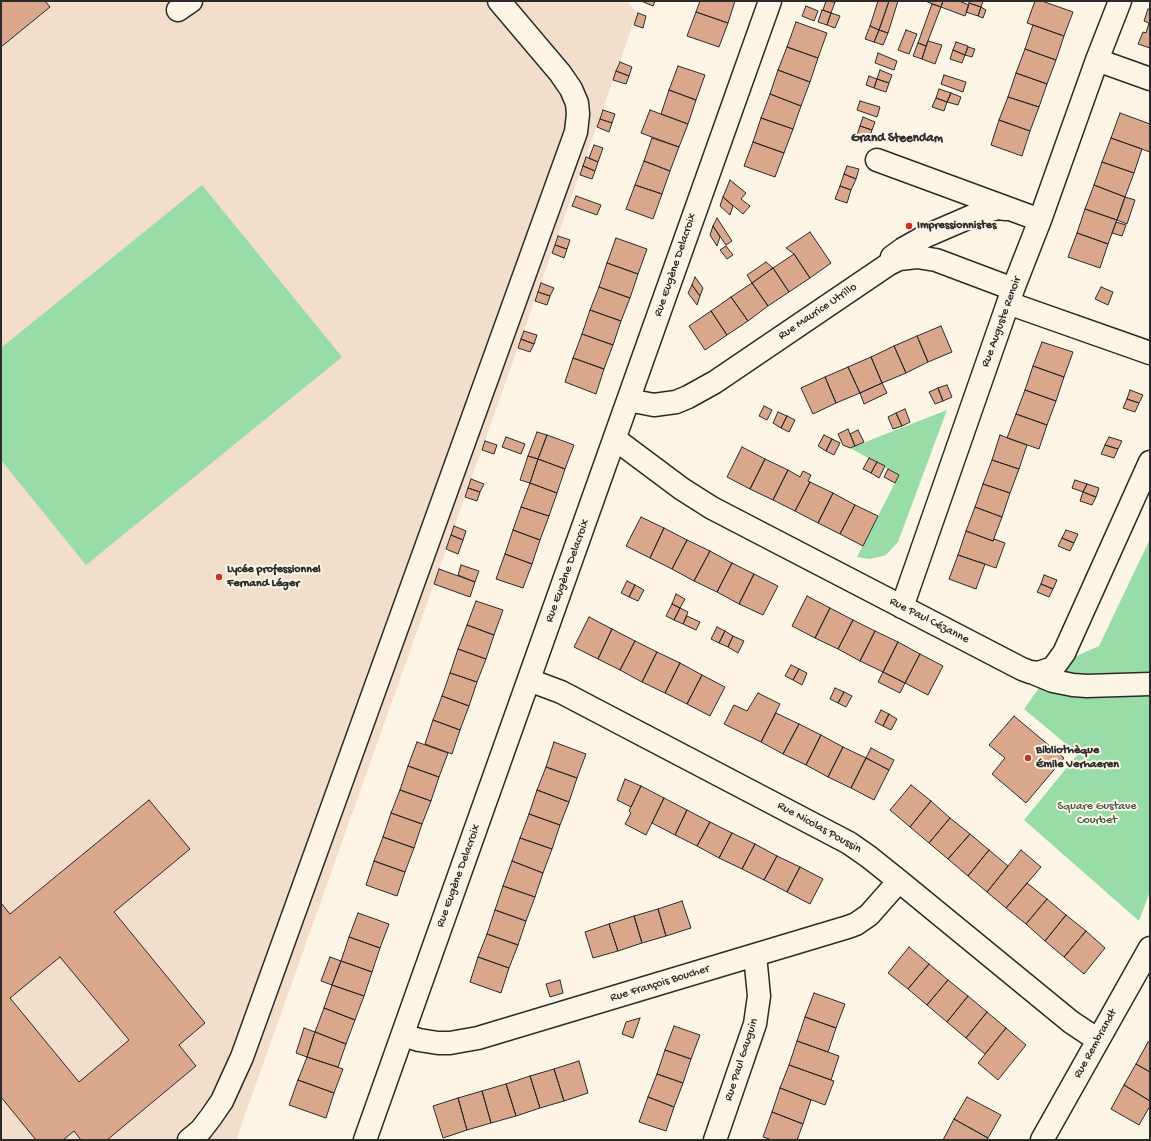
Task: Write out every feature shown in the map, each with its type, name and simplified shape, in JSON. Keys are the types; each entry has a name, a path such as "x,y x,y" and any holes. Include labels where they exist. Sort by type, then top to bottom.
{"street":[{"path":"189,1140 204,1126 222,1102 242,1056 576,132 578,114 577,103 571,89 560,73 499,1"},
{"name":"Rue Eugène Delacroix","path":"365,1140 770,1"},
{"path":"1106,37 1109,14 1108,1"},
{"path":"1106,37 1120,1"},
{"name":"Rue Auguste Renoir","path":"902,607 1011,296 1106,37"},
{"path":"1097,60 1150,79"},
{"path":"877,160 1040,220"},
{"path":"874,274 903,249 926,236 989,210 998,208 1008,209"},
{"name":"Rue Maurice Utrillo","path":"628,400 654,406 688,397 715,382 889,264 899,259 917,257 936,260 1011,296 1150,353"},
{"name":"Rue Paul Cézanne","path":"615,439 682,489 712,508 1030,672 1053,681 1074,685 1150,684"},
{"path":"1030,672 1038,673 1053,668 1064,654 1150,462"},
{"name":"Rue Nicolas Poussin","path":"529,680 561,692 837,836 860,850 1071,1022 1098,1040"},
{"name":"Rue François Boucher","path":"402,1035 438,1043 450,1043 478,1038 856,924 869,915 899,881"},
{"name":"Rue Rembrandt","path":"1042,1140 1150,948"},
{"name":"Rue Paul Gauguin","path":"715,1140 755,1024 759,996 755,955"}],"shaded area":[{"name":"Lycée professionnel Fernand Léger","path":"1,1 627,1 637,13 236,1140 1,1140"}],"green space":[{"path":"202,185 342,357 86,565 1,460 1,348"},
{"path":"947,410 898,542 886,555 870,559 857,557 899,475 850,448"},
{"name":"Square Gustave Courbet","path":"1150,539 1150,891 1139,921 1024,820 1078,754 1024,709 1053,668 1099,646"}],"building":[{"path":"3,1 45,1 50,7 1,47 1,3"},
{"path":"641,1 655,1 653,6"},
{"path":"700,1 735,1 728,23 696,12"},
{"path":"826,1 835,2 831,13 823,10"},
{"path":"878,1 889,1 879,30 870,26"},
{"path":"889,1 898,1 888,33 879,30"},
{"path":"925,1 943,1 941,7"},
{"path":"943,1 959,1 969,5 965,16 941,7"},
{"path":"970,1 983,1 981,7 969,3"},
{"path":"1035,1 1042,1 1073,12 1064,36 1027,23"},
{"path":"969,3 981,7 978,16 966,12"},
{"path":"932,4 941,7 926,46 918,43"},
{"path":"806,6 818,11 814,21 802,16"},
{"path":"981,7 986,10 983,18 978,16"},
{"path":"1148,9 1150,10 1150,48 1138,44 1143,32 1146,33 1149,23 1144,21"},
{"path":"822,10 831,13 827,25 818,22"},
{"path":"696,12 728,23 719,47 687,36"},
{"path":"638,13 646,16 643,28 634,25"},
{"path":"831,13 840,16 835,28 827,25"},
{"path":"796,22 827,33 818,58 787,47"},
{"path":"1033,25 1064,36 1056,60 1025,49"},
{"path":"870,26 879,30 874,42 865,39"},
{"path":"879,30 888,33 883,45 874,42"},
{"path":"906,30 917,34 909,54 898,50"},
{"path":"928,41 942,45 935,64 922,59"},
{"path":"956,42 968,46 965,55 953,50"},
{"path":"918,43 926,46 922,59 913,56"},
{"path":"787,47 818,58 810,82 778,70"},
{"path":"968,47 975,49 972,57 965,55"},
{"path":"1025,49 1056,60 1047,84 1016,73"},
{"path":"953,50 965,55 962,63 950,59"},
{"path":"878,53 897,61 894,70 875,63"},
{"path":"620,62 632,67 629,76 616,71"},
{"path":"678,66 705,75 696,100 669,90"},
{"path":"778,70 810,82 801,106 770,94"},
{"path":"880,70 892,75 889,83 877,79"},
{"path":"616,71 629,76 626,84 613,80"},
{"path":"1016,73 1047,84 1039,107 1008,97"},
{"path":"944,75 966,82 963,92 941,84"},
{"path":"869,76 877,79 874,88 866,85"},
{"path":"877,79 889,83 886,92 874,88"},
{"path":"939,89 951,93 947,102 936,98"},
{"path":"669,90 696,100 688,124 661,114"},
{"path":"951,93 961,97 958,105 947,102"},
{"path":"770,94 801,106 793,129 761,118"},
{"path":"1008,97 1039,107 1030,131 999,120"},
{"path":"936,98 947,102 944,111 932,107"},
{"path":"860,101 880,107 877,117 857,110"},
{"path":"603,110 615,114 612,123 600,119"},
{"path":"650,110 688,124 679,147 641,133"},
{"path":"1120,113 1150,124 1150,152 1111,138"},
{"path":"863,117 875,122 872,130 860,126"},
{"path":"761,118 793,129 784,153 753,142"},
{"path":"600,119 612,123 609,132 597,127"},
{"path":"999,120 1030,131 1022,156 991,145"},
{"path":"860,126 872,130 869,139 857,135"},
{"path":"652,138 679,147 670,171 644,161"},
{"path":"1111,138 1142,149 1134,173 1102,162"},
{"path":"753,142 784,153 775,177 744,166"},
{"path":"594,145 603,148 598,162 589,158"},
{"path":"586,157 598,162 595,171 583,166"},
{"path":"644,161 670,171 662,194 635,185"},
{"path":"1102,162 1134,173 1125,197 1094,185"},
{"path":"583,166 595,171 592,179 580,175"},
{"path":"847,166 859,169 856,179 844,174"},
{"path":"844,174 856,179 851,190 840,186"},
{"path":"730,180 746,193 741,199 750,206 743,214 723,197"},
{"path":"635,185 662,194 653,219 626,209"},
{"path":"1094,185 1125,197 1117,220 1085,209"},
{"path":"840,186 851,190 847,203 835,199"},
{"path":"576,196 601,205 597,215 572,206"},
{"path":"723,197 733,206 730,215 720,206"},
{"path":"1125,197 1135,200 1127,224 1117,220"},
{"path":"1085,209 1117,220 1108,244 1077,233"},
{"path":"717,218 732,241 726,245 713,226"},
{"path":"1116,222 1126,225 1122,236 1112,233"},
{"path":"713,226 720,237 717,246 710,235"},
{"path":"810,232 831,263 810,278 794,254 786,248"},
{"path":"1077,233 1108,244 1100,268 1068,257"},
{"path":"558,236 570,240 567,249 555,245"},
{"path":"616,238 647,249 638,274 607,263"},
{"path":"555,245 567,249 564,258 552,253"},
{"path":"726,246 733,255 727,259 720,250"},
{"path":"794,254 810,278 789,292 773,268"},
{"path":"766,262 773,268 752,283 747,275"},
{"path":"607,263 638,274 630,298 599,287"},
{"path":"773,268 789,292 768,306 752,283"},
{"path":"695,277 703,288 700,296 692,285"},
{"path":"541,283 554,288 550,296 538,292"},
{"path":"752,283 768,306 748,321 731,297"},
{"path":"692,285 700,296 697,305 688,293"},
{"path":"599,287 630,298 621,321 590,310"},
{"path":"1101,287 1113,292 1108,305 1095,299"},
{"path":"538,292 550,296 547,305 535,301"},
{"path":"731,297 748,321 727,335 711,311"},
{"path":"590,310 621,321 613,345 582,334"},
{"path":"711,311 727,335 705,350 689,326"},
{"path":"941,326 952,352 928,362 917,336"},
{"path":"524,331 537,335 534,344 521,339"},
{"path":"582,334 613,345 604,369 573,358"},
{"path":"917,336 928,362 906,373 894,346"},
{"path":"521,339 534,344 530,352 518,348"},
{"path":"1042,342 1073,352 1064,377 1033,366"},
{"path":"894,346 906,373 882,383 871,357"},
{"path":"871,357 882,383 860,393 848,367"},
{"path":"573,358 604,369 596,394 565,382"},
{"path":"1033,366 1064,377 1056,401 1025,390"},
{"path":"848,367 860,393 836,403 825,377"},
{"path":"825,377 836,403 813,414 801,388"},
{"path":"882,383 887,393 864,404 860,393"},
{"path":"947,385 952,397 943,401 938,388"},
{"path":"938,388 943,401 935,404 929,392"},
{"path":"1025,390 1056,401 1047,425 1016,414"},
{"path":"1130,390 1143,395 1139,403 1127,399"},
{"path":"1127,399 1139,403 1135,412 1123,408"},
{"path":"764,406 772,410 767,420 759,416"},
{"path":"905,409 910,422 902,426 896,413"},
{"path":"778,412 787,416 781,428 773,423"},
{"path":"896,413 902,426 893,429 888,417"},
{"path":"1016,414 1047,425 1039,449 1007,438"},
{"path":"787,416 795,420 789,432 781,428"},
{"path":"848,429 855,446 850,448 843,445 838,434"},
{"path":"858,430 864,442 855,446 850,434"},
{"path":"537,432 547,435 538,459 528,456"},
{"path":"547,435 574,445 565,469 538,459"},
{"path":"824,435 832,439 826,451 818,446"},
{"path":"1000,435 1027,445 1019,469 992,460"},
{"path":"506,437 525,444 521,454 502,447"},
{"path":"1109,437 1122,441 1118,449 1105,445"},
{"path":"832,439 840,443 834,455 826,451"},
{"path":"485,441 497,445 494,454 482,450"},
{"path":"1105,445 1118,449 1114,458 1101,454"},
{"path":"742,447 765,459 750,489 727,477"},
{"path":"528,456 538,459 530,483 520,480"},
{"path":"869,458 877,462 871,473 863,469"},
{"path":"538,459 565,469 557,493 530,483"},
{"path":"765,459 788,470 773,500 750,489"},
{"path":"992,460 1019,469 1010,493 983,484"},
{"path":"877,462 885,466 879,478 871,473"},
{"path":"888,469 899,475 895,483 884,477"},
{"path":"788,470 800,477 803,471 811,475 808,481 810,482 795,511 773,500"},
{"path":"471,479 484,484 480,492 468,488"},
{"path":"1075,480 1087,484 1083,492 1072,488"},
{"path":"810,482 833,493 818,523 795,511"},
{"path":"530,483 557,493 549,516 521,507"},
{"path":"983,484 1010,493 1002,517 975,507"},
{"path":"1087,484 1099,488 1096,497 1083,492"},
{"path":"468,488 480,492 477,501 465,497"},
{"path":"1083,492 1096,497 1092,505 1080,501"},
{"path":"833,493 855,505 840,534 818,523"},
{"path":"855,505 878,516 863,546 840,534"},
{"path":"521,507 549,516 540,540 513,530"},
{"path":"975,507 1002,517 993,541 966,531"},
{"path":"641,517 664,528 650,558 626,546"},
{"path":"454,526 466,531 463,540 451,535"},
{"path":"664,528 687,540 672,569 650,558"},
{"path":"513,530 540,540 532,564 505,554"},
{"path":"1066,530 1078,534 1074,543 1062,538"},
{"path":"966,531 993,541 994,539 1005,543 996,568 958,555"},
{"path":"451,535 463,540 458,554 446,549"},
{"path":"1062,538 1074,543 1070,551 1058,546"},
{"path":"687,540 710,551 694,581 672,569"},
{"path":"710,551 732,563 717,592 694,581"},
{"path":"505,554 532,564 523,588 496,579"},
{"path":"958,555 985,564 976,589 949,579"},
{"path":"732,563 754,574 739,604 717,592"},
{"path":"461,565 479,571 475,582 458,575"},
{"path":"439,569 475,582 470,597 434,584"},
{"path":"754,574 778,586 763,615 739,604"},
{"path":"1044,575 1057,580 1053,589 1041,584"},
{"path":"627,581 635,585 629,597 621,593"},
{"path":"1041,584 1053,589 1049,597 1037,592"},
{"path":"635,585 644,590 638,601 629,597"},
{"path":"676,594 685,599 680,608 672,604"},
{"path":"807,596 830,608 815,638 792,626"},
{"path":"476,601 503,610 494,635 467,625"},
{"path":"672,604 680,608 674,620 666,616"},
{"path":"680,608 688,612 683,624 674,620"},
{"path":"830,608 853,620 838,649 815,638"},
{"path":"687,616 700,622 696,630 683,624"},
{"path":"589,617 612,629 598,659 574,647"},
{"path":"853,620 875,631 860,661 838,649"},
{"path":"467,625 494,635 486,659 458,649"},
{"path":"717,627 725,631 719,643 711,639"},
{"path":"612,629 635,641 620,670 598,659"},
{"path":"725,631 733,636 728,647 719,643"},
{"path":"875,631 898,642 883,672 860,661"},
{"path":"733,636 744,641 738,653 728,647"},
{"path":"635,641 657,652 642,682 620,670"},
{"path":"898,642 920,654 905,683 883,672"},
{"path":"458,649 486,659 477,682 450,673"},
{"path":"657,652 680,663 665,693 642,682"},
{"path":"920,654 943,666 928,695 905,683"},
{"path":"680,663 702,675 687,704 665,693"},
{"path":"791,665 799,669 793,680 785,676"},
{"path":"799,669 807,673 802,685 793,680"},
{"path":"883,672 905,683 900,693 878,682"},
{"path":"450,673 477,682 469,706 442,696"},
{"path":"702,675 725,687 710,716 687,704"},
{"path":"835,688 844,692 838,703 830,699"},
{"path":"844,692 852,696 846,707 838,703"},
{"path":"758,693 780,704 761,742 724,724 734,705 747,711"},
{"path":"442,696 469,706 460,730 433,720"},
{"path":"881,710 889,714 883,726 875,722"},
{"path":"776,713 799,724 783,754 761,742"},
{"path":"889,714 897,719 891,730 883,726"},
{"path":"1014,716 1064,758 1026,803 992,774 1005,758 989,745"},
{"path":"433,720 460,730 452,754 425,744"},
{"path":"799,724 821,735 806,765 783,754"},
{"path":"821,735 843,747 828,777 806,765"},
{"path":"417,742 448,753 439,777 408,766"},
{"path":"554,742 586,754 577,778 546,767"},
{"path":"843,747 866,758 851,788 828,777"},
{"path":"871,748 894,760 889,770 866,758"},
{"path":"866,758 889,770 874,800 851,788"},
{"path":"408,766 439,777 431,801 400,790"},
{"path":"546,767 577,778 569,802 537,790"},
{"path":"625,779 641,786 631,807 617,800"},
{"path":"911,785 931,801 910,827 890,810"},
{"path":"641,786 664,798 646,835 625,824 631,813 629,811"},
{"path":"400,790 431,801 422,824 391,813"},
{"path":"537,790 569,802 560,825 529,814"},
{"path":"664,798 687,810 675,835 652,823"},
{"path":"149,800 190,849 114,912 205,1023 179,1045 196,1066 107,1140 81,1140 74,1131 63,1140 36,1140 1,1097 1,903 10,914","holes":["60,957 129,1040 79,1082 10,998"]},
{"path":"931,801 950,818 929,843 910,827"},
{"path":"687,810 710,822 697,846 675,835"},
{"path":"391,813 422,824 414,848 383,837"},
{"path":"529,814 560,825 552,849 520,838"},
{"path":"950,818 970,834 948,859 929,843"},
{"path":"710,822 732,833 719,858 697,846"},
{"path":"732,833 755,844 742,869 719,858"},
{"path":"970,834 989,850 968,876 948,859"},
{"path":"383,837 414,848 405,872 374,861"},
{"path":"520,838 552,849 543,873 512,861"},
{"path":"755,844 777,856 764,880 742,869"},
{"path":"989,850 1008,866 987,892 968,876"},
{"path":"1021,850 1041,867 1006,908 987,892"},
{"path":"777,856 800,867 787,892 764,880"},
{"path":"374,861 405,872 397,896 366,885"},
{"path":"512,861 543,873 535,897 503,886"},
{"path":"800,867 823,879 810,904 787,892"},
{"path":"1027,883 1047,899 1026,924 1006,908"},
{"path":"503,886 535,897 526,921 495,910"},
{"path":"1047,899 1066,915 1045,941 1026,924"},
{"path":"682,901 691,928 666,936 658,909"},
{"path":"658,909 666,936 642,943 634,916"},
{"path":"495,910 526,921 518,945 487,934"},
{"path":"358,913 389,924 380,948 349,937"},
{"path":"1066,915 1086,931 1064,957 1045,941"},
{"path":"634,916 642,943 618,951 609,924"},
{"path":"609,924 618,951 593,958 585,932"},
{"path":"1086,931 1105,948 1084,974 1064,957"},
{"path":"487,934 518,945 509,968 478,957"},
{"path":"349,937 380,948 372,972 341,961"},
{"path":"909,947 929,964 908,989 888,973"},
{"path":"330,957 341,961 332,985 321,981"},
{"path":"478,957 509,968 501,993 470,982"},
{"path":"341,961 372,972 364,996 332,985"},
{"path":"929,964 948,980 927,1005 908,989"},
{"path":"560,980 563,993 550,997 546,984"},
{"path":"948,980 968,996 947,1022 927,1005"},
{"path":"332,985 364,996 355,1020 324,1008"},
{"path":"814,993 845,1004 836,1028 805,1017"},
{"path":"968,996 987,1012 966,1038 947,1022"},
{"path":"324,1008 355,1020 346,1044 315,1032"},
{"path":"987,1012 1006,1028 985,1054 966,1038"},
{"path":"805,1017 836,1028 828,1052 797,1041"},
{"path":"640,1018 633,1038 622,1034 626,1022"},
{"path":"674,1026 700,1035 691,1059 665,1050"},
{"path":"304,1028 315,1032 307,1057 296,1053"},
{"path":"1006,1028 1026,1045 998,1080 978,1063"},
{"path":"315,1032 346,1044 338,1067 307,1057"},
{"path":"797,1041 839,1056 831,1080 789,1065"},
{"path":"1148,1042 1150,1043 1150,1072 1136,1064"},
{"path":"665,1050 691,1059 683,1083 657,1074"},
{"path":"307,1057 343,1069 334,1093 298,1080"},
{"path":"579,1061 588,1093 564,1101 554,1069"},
{"path":"1136,1064 1150,1072 1150,1101 1124,1085"},
{"path":"789,1065 834,1081 825,1105 780,1088"},
{"path":"554,1069 564,1101 540,1108 530,1076"},
{"path":"657,1074 683,1083 674,1107 648,1097"},
{"path":"530,1076 540,1108 516,1116 506,1084"},
{"path":"298,1080 334,1093 326,1118 289,1105"},
{"path":"506,1084 516,1116 491,1123 482,1091"},
{"path":"1124,1085 1150,1101 1150,1106 1139,1125 1111,1109"},
{"path":"780,1088 811,1100 803,1124 772,1112"},
{"path":"482,1091 491,1123 467,1130 458,1098"},
{"path":"648,1097 674,1107 666,1131 639,1122"},
{"path":"967,1097 1001,1115 988,1138 954,1119"},
{"path":"458,1098 467,1130 443,1138 433,1106"},
{"path":"772,1112 803,1124 797,1140 772,1140 763,1137"},
{"path":"954,1119 988,1138 987,1140 943,1140"}],"place":[{"name":"Impressionnistes","path":"909,226"},
{"name":"Lycée professionnel Fernand Léger","path":"219,577"},
{"name":"Bibliothèque Émile Verhaeren","path":"1028,758"}],"district":[{"name":"Grand Steendam","path":"897,139"}]}
